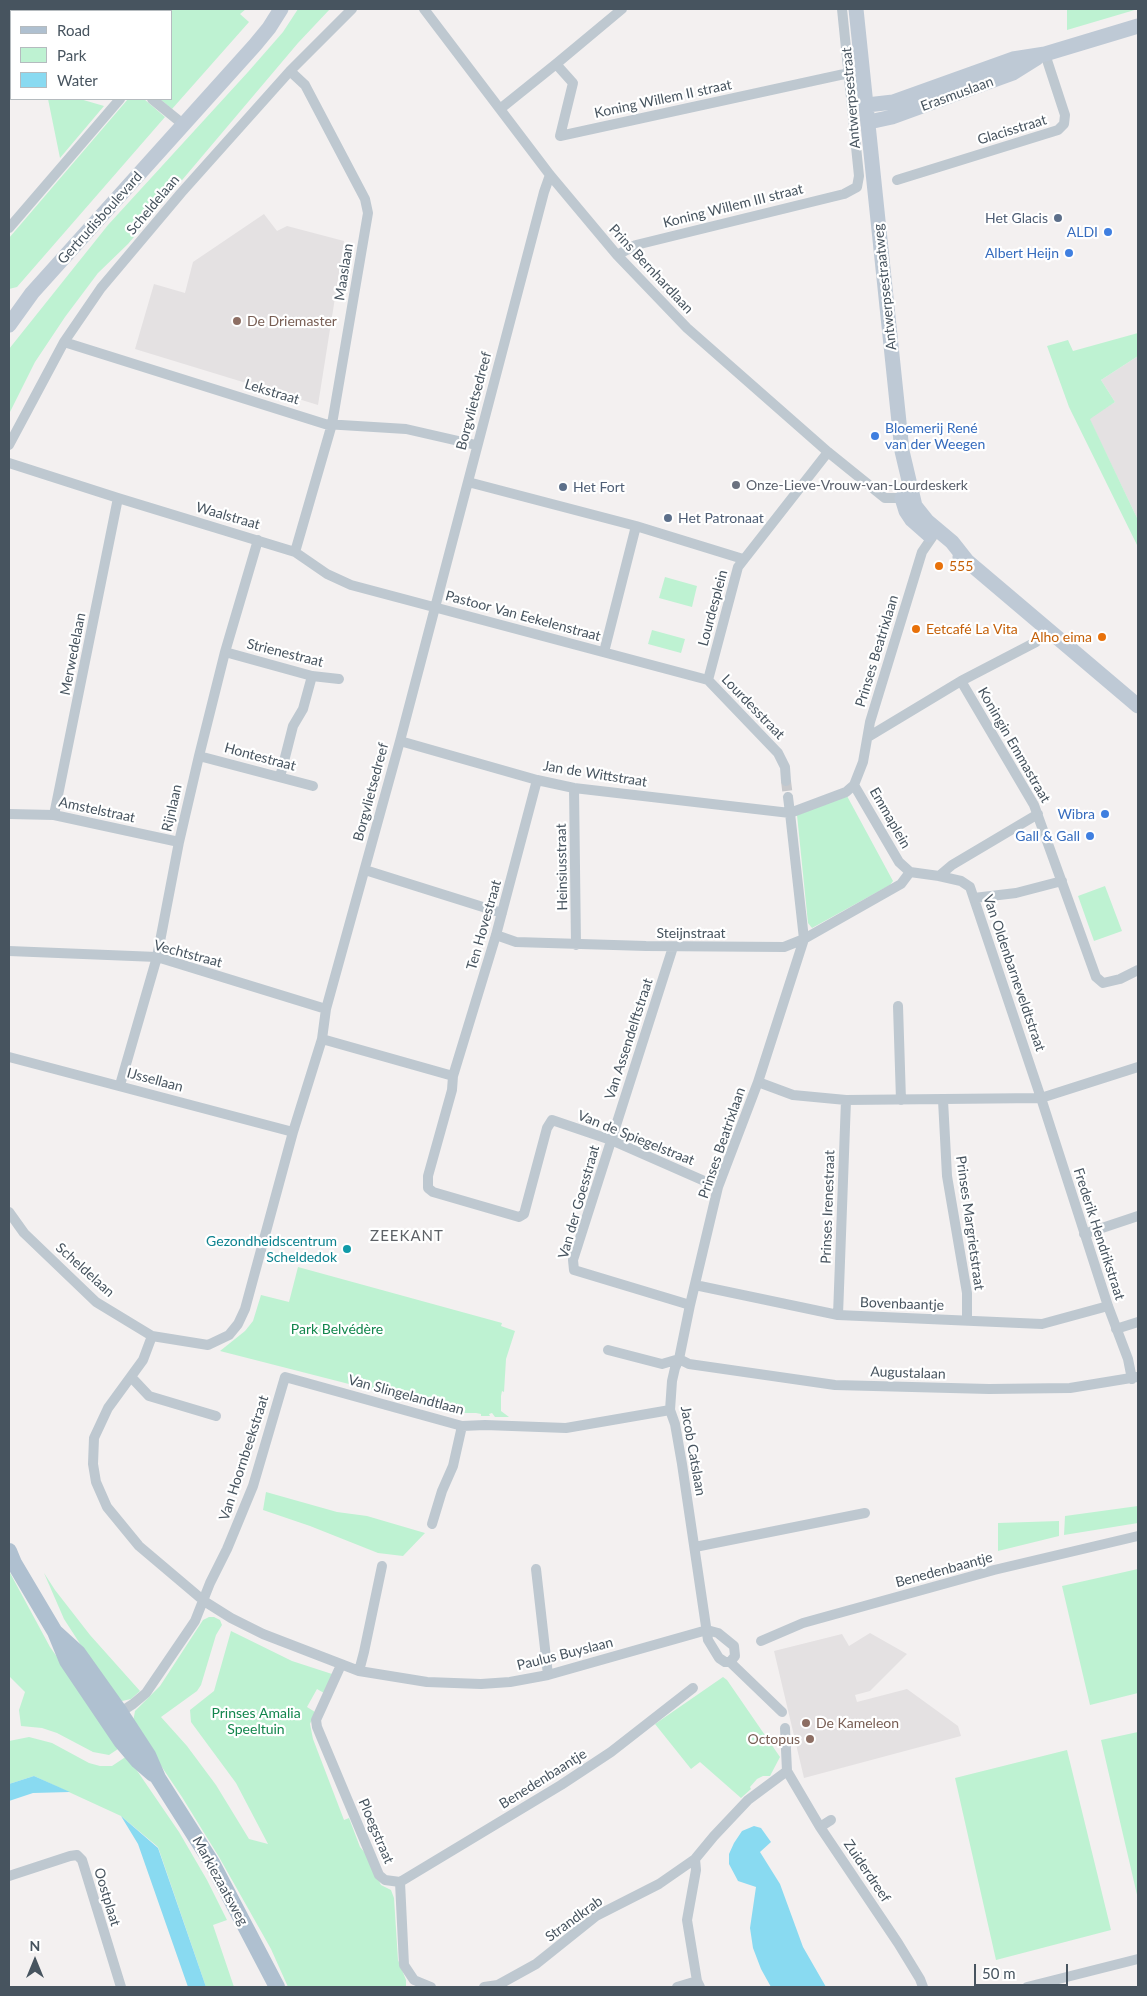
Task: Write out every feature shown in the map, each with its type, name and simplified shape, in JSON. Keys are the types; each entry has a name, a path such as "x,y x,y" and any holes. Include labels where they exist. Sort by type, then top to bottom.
{"main road":[{"name":"Markiezaatsweg","path":"9,1551 14,1563 55,1632 68,1661 106,1721 138,1761 158,1778"},
{"name":"Markiezaatsweg","path":"55,1632 78,1652 148,1755 158,1778 212,1863 277,1987"}],"street":[{"name":"Gertrudisboulevard","path":"12,315 184,125 268,28 281,9"},
{"name":"Scheldelaan","path":"9,445 64,342 107,280 181,193 290,71 352,9"},
{"name":"Prins Bernhardlaan","path":"424,9 550,175 617,255 687,328 828,452 885,498 902,498"},
{"path":"500,109 622,9"},
{"name":"Antwerpsestraat","path":"842,9 859,176 857,187"},
{"name":"Antwerpsestraat","path":"856,9 869,122"},
{"name":"Erasmuslaan","path":"867,104 893,102 1013,58 1042,55 1138,26"},
{"name":"Erasmuslaan","path":"869,122 892,117 1013,73 1042,55"},
{"name":"Glacisstraat","path":"897,180 1058,130 1064,124 1064,115 1042,55"},
{"name":"Koning Willem II straat","path":"556,64 573,83 560,136 849,73"},
{"name":"Maaslaan","path":"290,71 305,85 364,199 368,213 332,424 295,552"},
{"path":"9,228 119,100"},
{"path":"153,100 184,125"},
{"name":"Antwerpsestraatweg","path":"869,122 902,451 915,506 947,550 967,561 1138,706"},
{"name":"Borgvlietsedreef","path":"152,1336 208,1345 229,1335 238,1324 245,1309 293,1132 322,1039 326,1009 400,741 476,445 550,175"},
{"name":"Koning Willem III straat","path":"617,255 636,245 844,194 857,187"},
{"name":"Lekstraat","path":"64,342 325,424 406,429 476,445"},
{"name":"Antwerpsestraatweg","path":"902,451 900,486 906,510 912,520 935,534"},
{"path":"743,559 828,452"},
{"name":"Waalstraat","path":"9,463 295,552 327,574 351,585 434,608"},
{"name":"Lourdesplein","path":"468,482 636,526 743,559 738,567 708,680"},
{"name":"Merwedelaan","path":"54,815 118,498"},
{"path":"636,526 604,652 708,680"},
{"name":"Prinses Beatrixlaan","path":"854,785 862,762 870,722 922,552 935,534"},
{"name":"Rijnlaan","path":"120,1085 157,957 178,842 225,652 258,540"},
{"name":"Pastoor Van Eekelenstraat","path":"434,608 604,652"},
{"path":"868,737 962,682 1036,642"},
{"name":"Strienestraat","path":"225,652 312,676 339,679"},
{"path":"280,777 292,726 303,710 312,676"},
{"name":"Lourdesstraat","path":"708,680 778,753 784,767 786,781"},
{"name":"Koningin Emmastraat","path":"962,682 1034,805 1096,976 1103,983 1120,979 1138,970"},
{"name":"Jan de Wittstraat","path":"400,741 537,780 574,788 790,813"},
{"name":"Hontestraat","path":"199,756 313,786"},
{"name":"Ten Hovestraat","path":"537,780 496,935 453,1076 452,1090 428,1176 428,1188 433,1192 518,1217 524,1214 546,1128"},
{"name":"Emmaplein","path":"790,813 846,792 854,785 899,862 910,872"},
{"name":"Heinsiusstraat","path":"574,788 576,945"},
{"path":"788,797 804,939 901,884 910,872"},
{"name":"Amstelstraat","path":"9,814 54,815 178,842"},
{"path":"939,876 952,865 1038,814"},
{"path":"365,870 502,913"},
{"name":"Van Oldenbarneveldtstraat","path":"910,872 961,881 970,887 1041,1098"},
{"path":"974,898 1016,893 1062,881"},
{"name":"Steijnstraat","path":"496,935 516,942 673,947 784,948 804,939"},
{"name":"Prinses Beatrixlaan","path":"679,1359 718,1187 758,1082 804,939"},
{"name":"Van Assendelftstraat","path":"611,1140 673,947"},
{"name":"Vechtstraat","path":"9,951 157,957 326,1009"},
{"path":"898,1006 901,1100"},
{"path":"322,1039 453,1076"},
{"name":"IJssellaan","path":"9,1057 293,1132"},
{"path":"758,1082 793,1095 846,1100 1041,1098 1138,1067"},
{"name":"Frederik Hendrikstraat","path":"1041,1098 1108,1306 1135,1378"},
{"name":"Prinses Irenestraat","path":"838,1315 846,1100"},
{"name":"Prinses Margrietstraat","path":"943,1100 947,1176 968,1293 967,1320"},
{"name":"Van de Spiegelstraat","path":"546,1128 552,1120 611,1140 718,1187"},
{"name":"Van der Goesstraat","path":"611,1140 573,1260 574,1270 690,1306"},
{"name":"Scheldelaan","path":"9,1212 24,1233 96,1302 152,1336"},
{"path":"1084,1234 1138,1216"},
{"name":"Bovenbaantje","path":"695,1285 838,1315 1042,1324 1108,1306"},
{"path":"1116,1329 1138,1322"},
{"name":"Paulus Buyslaan","path":"152,1336 143,1360 132,1378 108,1408 94,1438 92,1464 96,1482 107,1507 139,1546 204,1601 263,1634 359,1671 427,1682 474,1684 510,1682 548,1675 707,1630"},
{"path":"608,1350 662,1364 679,1359"},
{"name":"Augustalaan","path":"679,1359 689,1364 835,1385 989,1389 1070,1388 1135,1378"},
{"name":"Jacob Catslaan","path":"679,1359 672,1381 670,1410 675,1424 708,1640 714,1652 725,1662 730,1662 782,1712"},
{"name":"Van Slingelandtlaan","path":"285,1377 462,1426 566,1428 670,1410"},
{"name":"Van Hoornbeekstraat","path":"204,1601 253,1486 285,1377"},
{"path":"132,1378 149,1396 216,1416"},
{"path":"432,1524 442,1491 453,1466 462,1426"},
{"path":"695,1547 865,1513"},
{"name":"Benedenbaantje","path":"761,1641 803,1623 994,1570 1138,1536"},
{"path":"359,1671 382,1566"},
{"path":"536,1569 548,1675"},
{"path":"106,1721 146,1693 195,1621 204,1601"},
{"path":"707,1630 718,1633 734,1646 736,1656 730,1662"},
{"name":"Ploegstraat","path":"341,1665 316,1720 379,1875 385,1880 400,1882"},
{"name":"Benedenbaantje","path":"400,1882 561,1786 611,1752 693,1688"},
{"path":"785,1728 787,1771"},
{"name":"Zuiderdreef","path":"787,1771 820,1827 893,1935 923,1987"},
{"name":"Strandkrab","path":"498,1986 536,1964 596,1916 658,1884 695,1859 748,1800 787,1771"},
{"path":"820,1827 831,1820"},
{"name":"Oostplaat","path":"9,1876 70,1856 77,1856 82,1860 121,1987"},
{"path":"677,1987 699,1984 687,1920 696,1870 695,1859"},
{"path":"400,1882 404,1964 414,1980 431,1987"},
{"path":"1027,1987 1138,1959"},
{"path":"484,1987 498,1986"}],"shaded area":[{"name":"De Driemaster","path":"264,214 277,231 287,226 344,241 318,405 135,349 154,284 185,293 193,262"},
{"path":"1138,356 1138,520 1089,418 1115,402 1101,380"},
{"path":"870,1633 907,1654 870,1691 855,1695 857,1702 907,1689 958,1726 961,1736 804,1778 774,1651 842,1634 849,1646"}],"green space":[{"path":"9,9 60,9 10,10 9,97"},
{"path":"246,9 240,14 249,22 172,109 161,100 172,100 172,10 152,10"},
{"path":"298,9 330,9 298,43 128,244 98,273 65,317 35,362 9,414 9,349 108,225 248,72 283,32"},
{"path":"1067,9 1138,9 1067,30"},
{"path":"48,100 83,100 104,106 60,158"},
{"path":"127,100 145,100 165,117 17,287 9,289 9,238"},
{"path":"1138,333 1138,356 1101,380 1115,402 1090,419 1138,520 1138,547 1069,407 1047,346 1068,340 1073,351"},
{"path":"665,577 697,586 692,607 659,598"},
{"path":"652,630 685,639 681,653 648,644"},
{"path":"847,796 893,881 890,885 812,928 808,923 797,815"},
{"path":"1105,886 1122,931 1094,941 1078,896"},
{"name":"Park Belvédère","path":"298,1267 502,1323 501,1326 515,1331 506,1359 504,1392 502,1391 501,1396 501,1411 509,1417 495,1417 492,1413 489,1414 490,1416 481,1416 481,1414 476,1413 461,1413 457,1415 458,1413 455,1411 452,1415 451,1410 220,1351 245,1331 253,1321 261,1295 289,1302"},
{"path":"266,1492 337,1512 367,1516 425,1533 403,1556 378,1553 263,1510"},
{"path":"1138,1506 1138,1523 1064,1535 1065,1516"},
{"path":"1059,1521 1059,1536 998,1551 998,1523"},
{"path":"1138,1569 1138,1693 1090,1705 1062,1586"},
{"path":"9,1571 50,1647 121,1747 109,1755 93,1752 57,1733 42,1728 21,1726 19,1710 25,1692 9,1676"},
{"path":"44,1573 90,1635 140,1691 131,1699 122,1701 115,1698 64,1619"},
{"name":"Prinses Amalia Speeltuin","path":"209,1617 220,1620 222,1625 216,1635 201,1685 197,1691 161,1717 187,1746 216,1785 249,1839 268,1844 236,1783 191,1722 190,1710 214,1691 231,1631 292,1661 332,1674 324,1693 317,1689 307,1707 315,1712 310,1724 313,1739 344,1820 349,1818 360,1847 366,1854 381,1885 391,1890 394,1898 398,1960 406,1980 406,1987 288,1987 271,1949 219,1857 133,1722 135,1711 160,1686 203,1620"},
{"path":"723,1677 727,1680 780,1757 770,1776 763,1776 757,1779 750,1787 751,1789 741,1798 700,1762 691,1769 655,1724"},
{"path":"1138,1732 1138,1899 1101,1740"},
{"path":"29,1737 52,1743 89,1763 100,1766 112,1766 127,1756 179,1832 207,1880 227,1920 213,1925 234,1987 206,1987 158,1847 121,1816 34,1776 9,1784 9,1741"},
{"path":"1067,1750 1111,1930 996,1960 955,1778"}],"water":[{"path":"34,1776 70,1792 33,1793 9,1801 9,1784"},
{"path":"121,1816 158,1848 206,1987 188,1987 138,1844"},
{"path":"754,1826 761,1828 771,1842 760,1852 780,1884 803,1947 826,1987 771,1987 761,1969 753,1948 750,1928 756,1887 738,1881 729,1864 729,1854 734,1843 742,1831"}],"tunnel":[{"path":"786,781 788,797"}],"place":[{"name":"Het Glacis","path":"1058,218"},
{"name":"ALDI","path":"1108,232"},
{"name":"Albert Heijn","path":"1069,253"},
{"name":"De Driemaster","path":"237,321"},
{"name":"Bloemerij René van der Weegen","path":"875,436"},
{"name":"Onze-Lieve-Vrouw-van-Lourdeskerk","path":"736,485"},
{"name":"Het Fort","path":"563,487"},
{"name":"Het Patronaat","path":"668,518"},
{"name":"555","path":"939,566"},
{"name":"Eetcafé La Vita","path":"916,629"},
{"name":"Alho eima","path":"1102,637"},
{"name":"Wibra","path":"1105,814"},
{"name":"Gall & Gall","path":"1090,836"},
{"name":"Gezondheidscentrum Scheldedok","path":"347,1249"},
{"name":"De Kameleon","path":"806,1723"},
{"name":"Octopus","path":"810,1739"}],"district":[{"name":"ZEEKANT","path":"407,1236"}]}
